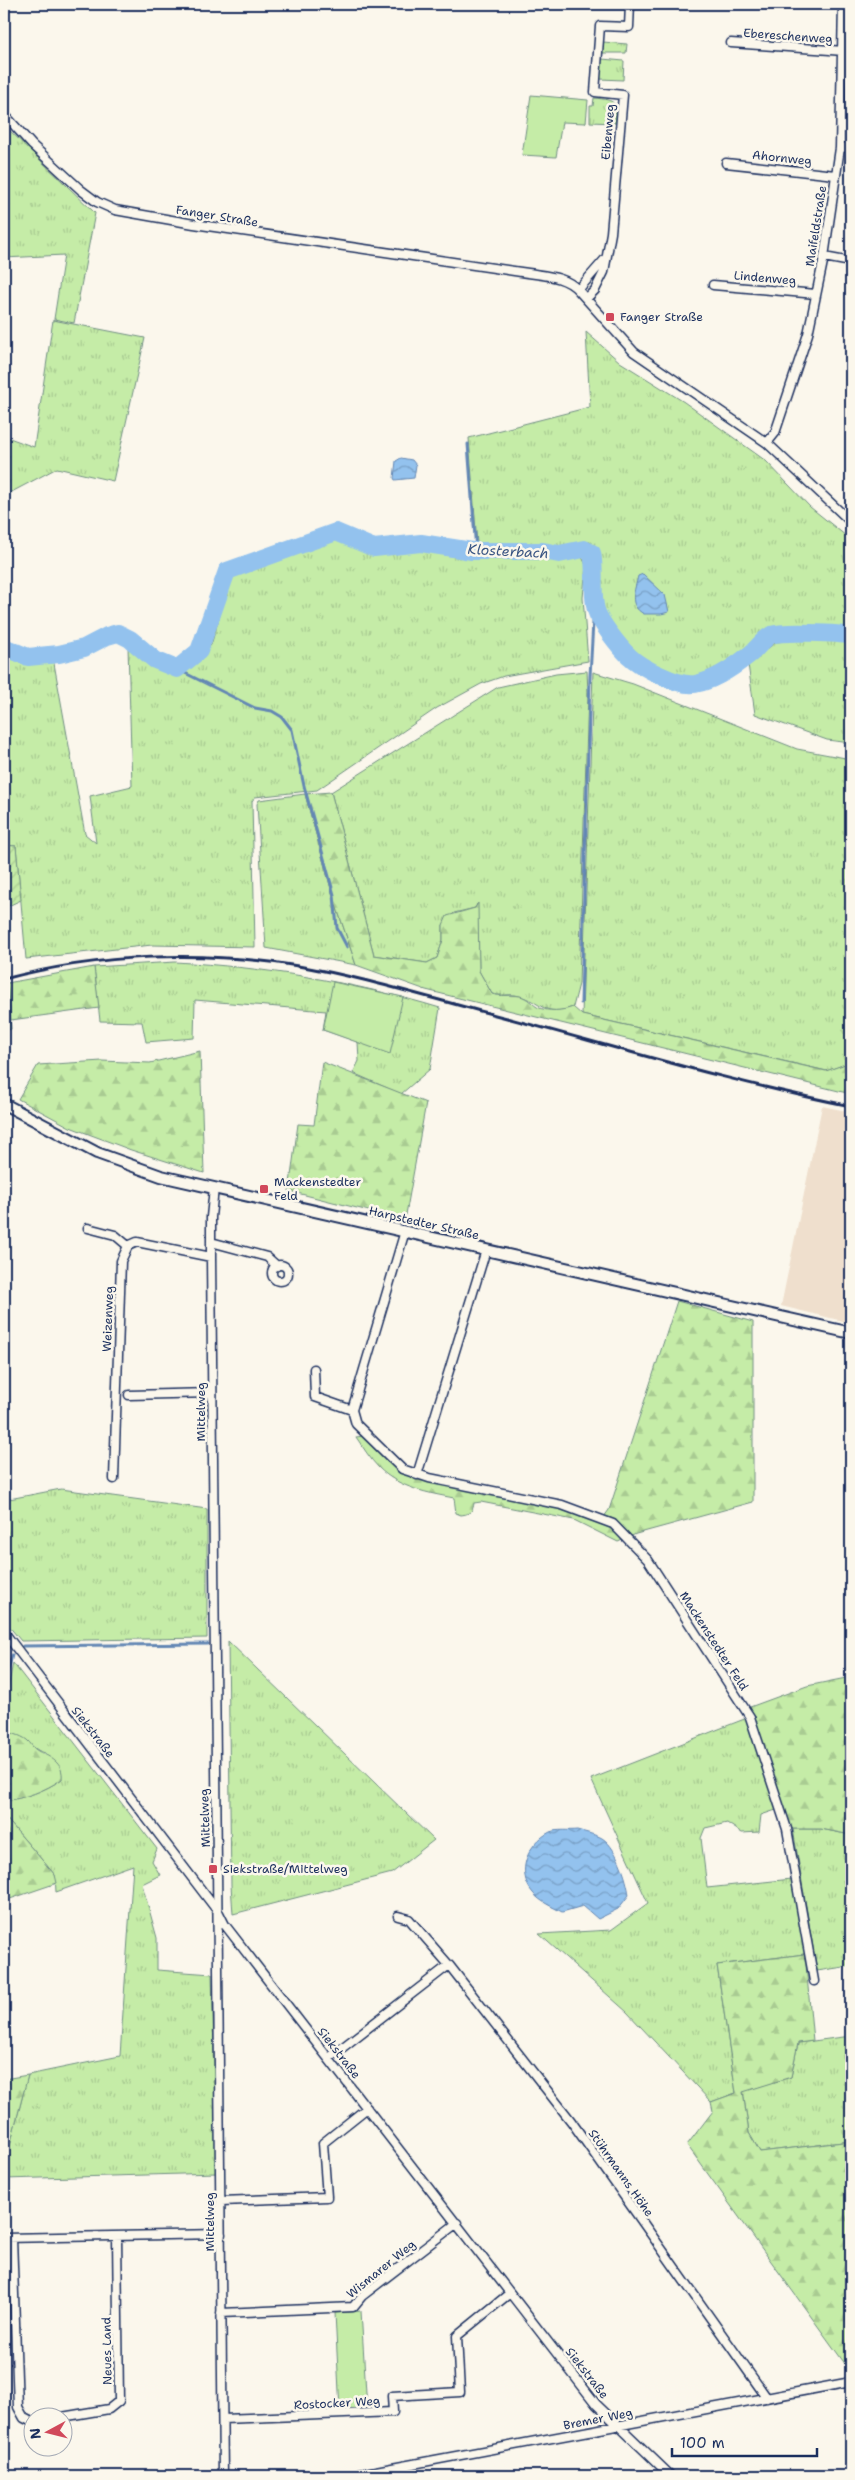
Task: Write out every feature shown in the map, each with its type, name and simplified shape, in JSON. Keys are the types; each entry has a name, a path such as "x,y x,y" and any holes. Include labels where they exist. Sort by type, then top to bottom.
{"street":[{"name":"Eibenweg","path":"586,299 595,290 604,272 611,233 623,95 595,92 600,26 629,27 630,4"},
{"name":"Maifeldstraße","path":"767,443 775,433 808,334 824,257 840,148 844,51 843,4"},
{"name":"Ebereschenweg","path":"731,43 844,51"},
{"name":"Fanger Straße","path":"4,114 32,145 81,190 97,202 114,210 194,224 555,277 568,282 578,290 634,352 767,443 851,522"},
{"path":"840,148 851,147"},
{"name":"Ahornweg","path":"726,163 835,175"},
{"path":"824,257 851,262"},
{"name":"Eibenweg","path":"578,290 606,258"},
{"name":"Lindenweg","path":"713,285 816,294"},
{"name":"Harpstedter Straße","path":"4,1104 97,1154 161,1176 851,1333"},
{"name":"Mittelweg","path":"214,1188 211,1216 211,1258 215,1765 219,1913 222,2476"},
{"path":"88,1228 115,1235 128,1246 145,1242 211,1258"},
{"path":"314,1370 315,1397 352,1410 405,1231"},
{"path":"211,1242 267,1256 276,1266"},
{"name":"Weizenweg","path":"114,1479 121,1261 128,1246"},
{"path":"417,1475 486,1250"},
{"path":"130,1395 212,1393"},
{"name":"Mackenstedter Feld","path":"352,1410 356,1424 374,1444 402,1469 417,1475 562,1504 581,1511 613,1524 648,1560 750,1717 788,1829 814,1981"},
{"name":"Siekstraße","path":"4,1632 219,1913 225,1925 596,2404 671,2476"},
{"name":"Stührmanns Höhe","path":"398,1916 409,1919 449,1965 571,2121 767,2398"},
{"path":"329,2058 449,1965"},
{"path":"221,2201 327,2197 323,2143 367,2108"},
{"name":"Wismarer Weg","path":"221,2313 354,2307 362,2296 458,2224"},
{"path":"22,2414 18,2407 8,2238 221,2234"},
{"name":"Neues Land","path":"72,2415 108,2409 119,2401 117,2236"},
{"name":"Rostocker Weg","path":"223,2419 393,2412 392,2396 460,2392 457,2336 510,2293"},
{"name":"Bremer Weg","path":"349,2476 851,2382"}],"shaded area":[{"path":"822,1106 851,1112 851,1323 781,1306"}],"green space":[{"path":"603,42 627,44 626,53 602,53"},
{"path":"600,60 624,61 623,80 600,79"},
{"path":"531,95 588,100 586,123 562,122 556,157 522,155"},
{"path":"594,98 614,103 616,111 615,123 590,122 590,106 593,106"},
{"path":"4,125 95,213 74,323 54,319 64,255 4,258"},
{"path":"53,320 145,338 113,481 57,468 4,496 4,436 34,447"},
{"path":"586,332 620,362 684,402 766,461 810,507 851,540 851,631 811,629 769,631 760,634 733,659 718,669 689,681 680,680 660,671 631,653 610,626 597,597 599,560 590,542 559,547 477,544 469,438 590,407"},
{"path":"337,536 372,552 423,548 469,555 581,555 586,565 583,598 588,661 504,676 481,684 437,708 317,790 255,797 252,801 255,947 152,945 26,959 16,846 4,845 4,654 26,660 53,658 85,834 96,843 90,796 132,786 128,646 152,664 183,673 211,645 232,575"},
{"path":"811,639 844,642 851,646 851,743 827,740 755,714 748,664 776,642"},
{"path":"587,671 588,693 579,984 573,1007 555,1011 519,996 492,994 479,971 477,904 475,908 454,913 443,925 443,940 437,958 427,963 374,955 331,792 498,687 556,674"},
{"path":"593,672 633,684 797,749 851,759 851,1062 827,1071 582,1015"},
{"path":"331,792 374,955 427,963 437,958 443,940 443,925 447,916 475,908 478,903 479,971 492,994 520,996 537,1007 546,1010 560,1010 573,1007 582,1015 826,1071 851,1062 851,1094 426,990 356,965 333,896 305,794"},
{"path":"305,794 333,896 356,965 266,948 257,804 259,800"},
{"path":"4,845 16,846 21,900 4,908"},
{"path":"175,962 208,964 309,977 342,983 440,1008 430,1069 401,1094 353,1073 359,1061 358,1042 323,1030 326,1011 195,1000 194,1038 146,1042 142,1022 100,1021 94,967"},
{"path":"94,967 99,1008 11,1020 7,983"},
{"path":"333,982 403,997 390,1054 323,1030"},
{"path":"7,983 11,1029 4,1032 4,984"},
{"path":"200,1051 204,1173 131,1150 70,1127 18,1099 38,1065 102,1061 150,1063"},
{"path":"322,1062 426,1103 405,1220 289,1191 298,1124 314,1125"},
{"path":"677,1301 753,1322 753,1502 636,1534 618,1542 574,1520 481,1502 474,1503 472,1510 467,1514 461,1515 456,1513 454,1498 414,1489 387,1475 373,1461 356,1437 364,1436 400,1471 560,1506 601,1521 609,1510"},
{"path":"61,1489 207,1509 207,1638 21,1641 4,1620 4,1500"},
{"path":"228,1641 434,1840 392,1873 233,1914"},
{"path":"13,1663 157,1849 152,1861 160,1875 142,1884 157,1938 157,1970 212,1974 217,2173 4,2179 4,2168 28,2075 120,2056 133,1865 56,1892 55,1875 4,1816 4,1801 34,1793 62,1779 45,1753 39,1751 18,1736 4,1732 4,1708"},
{"path":"851,1677 851,1835 821,1829 793,1829 788,1825 750,1707 807,1686"},
{"path":"747,1718 779,1809 761,1815 759,1832 742,1833 727,1823 705,1828 701,1838 707,1888 792,1879 805,1954 717,1965 736,2093 711,2102 627,2012 539,1934 611,1930 648,1903 591,1779"},
{"path":"4,1732 24,1738 36,1750 55,1761 61,1769 62,1779 34,1793 4,1801"},
{"path":"4,1816 55,1875 57,1883 4,1901"},
{"path":"793,1829 821,1829 851,1835 851,1966 817,1971"},
{"path":"805,1954 813,2041 798,2043 791,2077 743,2092 749,2133 760,2152 851,2141 851,2372 687,2145 713,2111 711,2102 736,2093 717,1965"},
{"path":"851,2036 851,2141 760,2152 749,2133 743,2091 791,2077 798,2043"},
{"path":"28,2075 4,2168 4,2079"},
{"path":"361,2311 367,2409 340,2411 335,2313"}],"water":[{"path":"401,458 412,460 416,465 414,478 395,480 396,461"},
{"path":"643,574 665,595 669,612 644,614 635,606 635,587 638,576"},
{"path":"577,1830 600,1837 606,1841 616,1854 628,1888 629,1895 618,1909 598,1919 583,1906 562,1912 547,1904 533,1893 525,1876 526,1859 542,1837 553,1831"}],"waterway":[{"path":"468,444 476,551"},
{"name":"Klosterbach","path":"4,647 28,657 59,654 84,648 107,636 118,633 130,639 155,660 177,669 199,651 227,571 336,532 374,548 421,543 472,551 543,551 559,554 584,549 592,553 596,610 610,634 634,660 660,675 688,684 702,682 730,669 752,653 771,635 811,633 851,636"},
{"path":"581,1003 590,676 593,622 597,613"},
{"path":"177,669 255,708 272,711 282,717 292,730 304,786 334,895 337,928 347,947"},
{"path":"23,1646 208,1644"},
{"path":"4,1688 12,1655"}],"railway":[{"path":"4,979 76,964 150,957 225,958 298,966 393,988 760,1086 851,1106"}],"place":[{"name":"Fanger Straße","path":"610,317"},
{"name":"Mackenstedter Feld","path":"264,1189"},
{"name":"Siekstraße/Mittelweg","path":"213,1869"}]}
